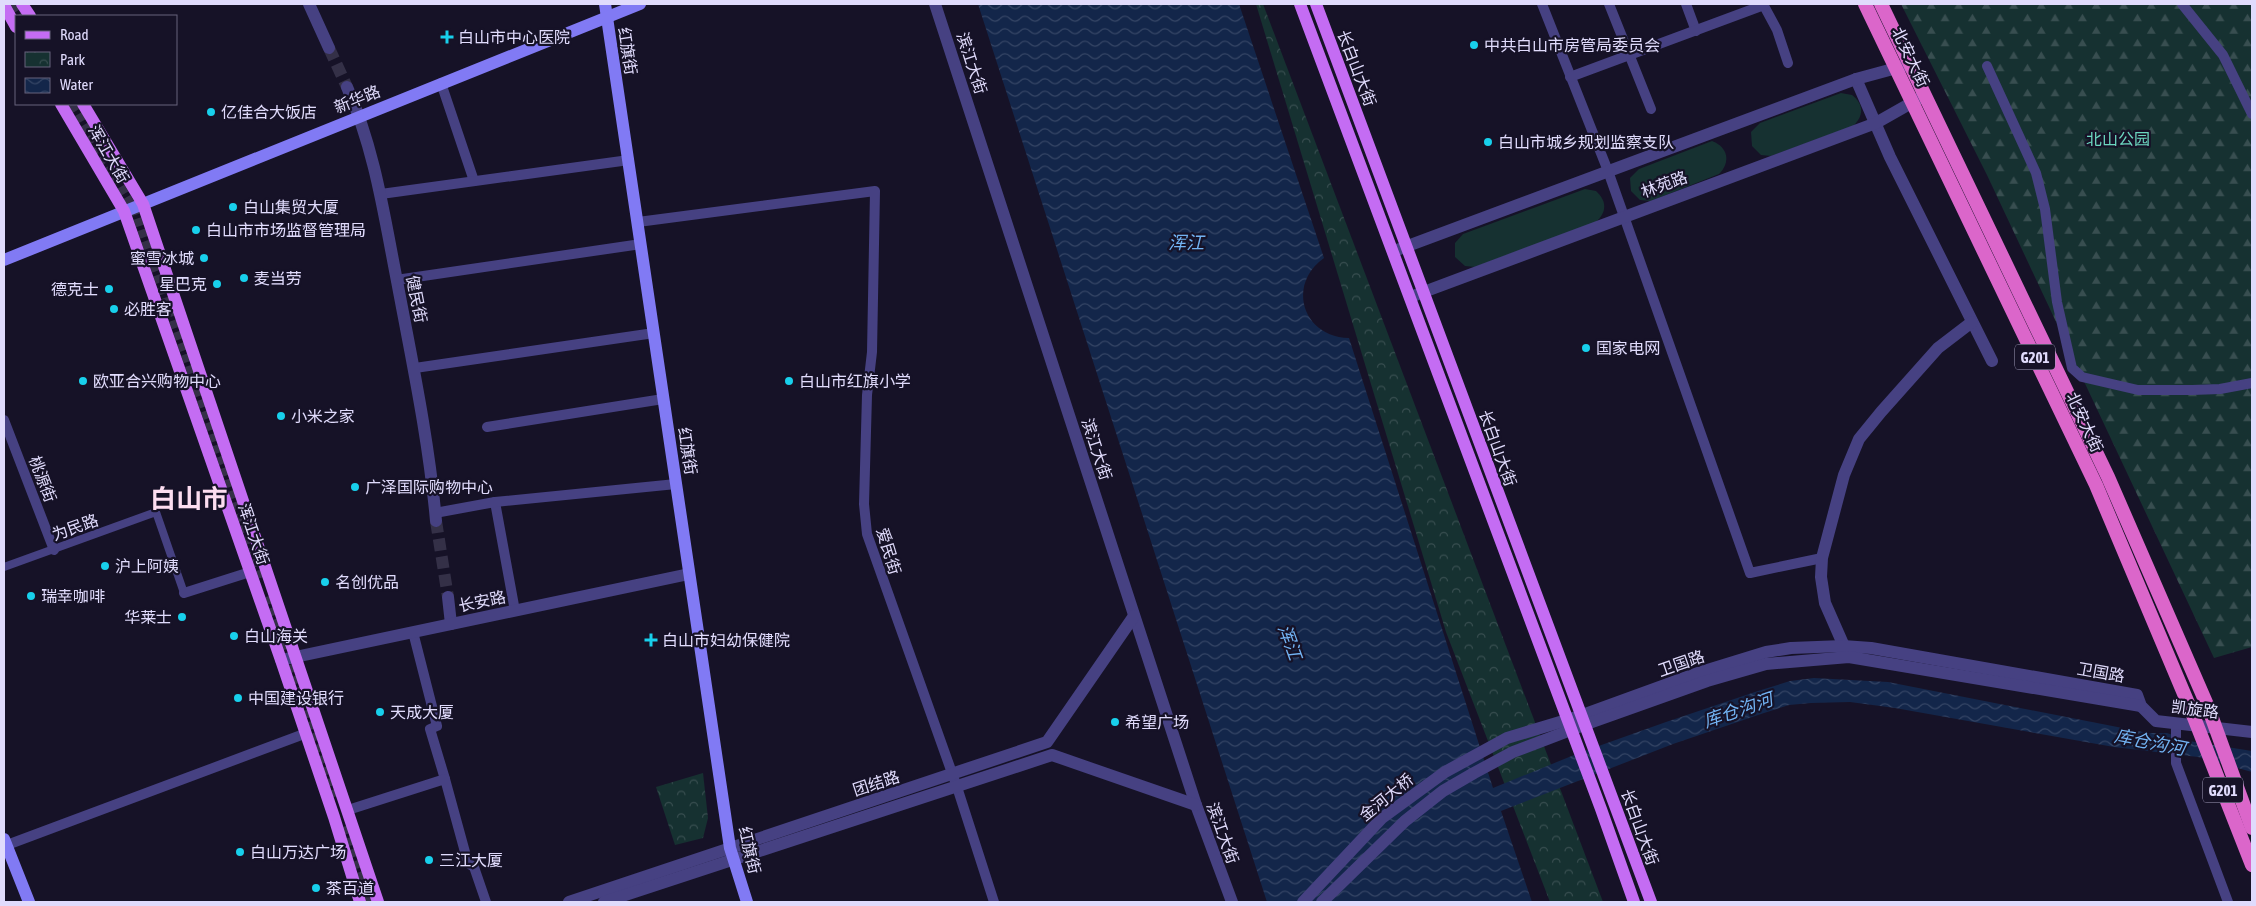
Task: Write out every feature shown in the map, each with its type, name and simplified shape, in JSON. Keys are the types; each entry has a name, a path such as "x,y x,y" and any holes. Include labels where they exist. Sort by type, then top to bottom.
{"highway":[{"name":"北安大街","path":"1865,4 2096,485 2193,715 2252,865"},
{"name":"北安大街","path":"1881,4 1911,63 2108,477 2208,707 2252,828"}],"main road":[{"path":"22,4 29,15"},
{"path":"597,4 607,17"},
{"name":"红旗街","path":"605,4 732,854 747,902"},
{"name":"新华路","path":"4,260 640,4"},
{"name":"长白山大街","path":"1300,4 1394,251 1416,294 1651,902"},
{"name":"长白山大街","path":"1316,4 1407,246 1416,294 1634,902"},
{"path":"4,5 15,25"},
{"name":"浑江大街","path":"62,105 124,211 281,660 304,734 334,816 360,902"},
{"name":"浑江大街","path":"84,105 143,204 378,902"},
{"path":"5,842 29,902"}],"street":[{"path":"310,4 330,48"},
{"name":"滨江大街","path":"935,4 1196,805 1232,902"},
{"path":"1542,4 1608,171 1750,572 1822,558"},
{"path":"1609,4 1651,110"},
{"path":"1686,4 1696,31"},
{"path":"2182,4 2223,55 2238,82 2252,114"},
{"path":"1570,78 1763,5 1777,30 1788,63"},
{"name":"林苑路","path":"1394,251 1856,79 1897,69 1911,63"},
{"path":"1987,66 2036,173 2045,209 2057,302 2072,368 2082,377 2138,390 2211,389 2252,383"},
{"path":"1856,79 1890,157 1992,361"},
{"path":"441,83 474,181"},
{"name":"健民街","path":"347,87 360,116 381,194 414,368 436,517"},
{"name":"林苑路","path":"1416,294 1876,123 1913,101 1926,96"},
{"path":"381,194 629,160"},
{"name":"爱民街","path":"638,222 875,191 872,352 867,395 864,504 866,534 954,781 994,902"},
{"path":"396,280 641,244"},
{"path":"1846,651 1825,603 1822,577 1822,558 1844,475 1859,439 1909,379 1938,348 1972,322"},
{"path":"414,368 654,333"},
{"path":"487,427 663,399"},
{"name":"桃源街","path":"4,420 54,550"},
{"path":"436,517 495,502 676,484"},
{"path":"495,502 515,611"},
{"name":"为民路","path":"4,567 156,512 184,593"},
{"path":"184,593 250,572"},
{"name":"长安路","path":"281,660 689,574"},
{"path":"448,597 451,624"},
{"path":"1134,616 1047,742 1052,755 1196,805"},
{"path":"413,632 437,726 430,729 468,863 474,867 486,902"},
{"name":"卫国路","path":"1507,738 1569,725 1766,664 1871,648 2137,695 2141,706"},
{"name":"凯旋路","path":"2141,706 2156,721 2176,728 2252,732"},
{"name":"卫国路","path":"1513,752 1569,725"},
{"path":"2176,728 2175,757 2228,902"},
{"path":"5,842 304,734"},
{"name":"金河大桥","path":"1303,902 1382,818 1445,772 1507,738"},
{"name":"团结路","path":"954,781 1047,742"},
{"name":"金河大桥","path":"1322,902 1405,821 1443,791 1513,752"},
{"name":"团结路","path":"569,902 732,854 954,781 1052,755"},
{"path":"348,810 445,780"},
{"name":"团结路","path":"604,902 732,854"}],"green space":[{"path":"1256,4 1263,4 1603,902 1550,902 1446,632"},
{"name":"北山公园","path":"1901,4 2252,4 2252,647 2214,658 1987,175"},
{"path":"1841,93 1852,95 1859,102 1861,114 1853,126 1771,156 1761,155 1752,146 1751,132 1760,123"},
{"path":"1712,141 1722,147 1726,155 1725,165 1719,174 1651,201 1640,200 1631,191 1630,178 1639,169"},
{"path":"1585,189 1596,191 1604,203 1604,210 1596,222 1475,267 1465,266 1455,257 1455,243 1463,234"},
{"path":"703,773 708,818 703,838 675,845 656,787"}],"water":[{"name":"浑江","path":"978,4 1239,4 1324,258 1312,269 1305,282 1303,295 1305,308 1311,319 1320,329 1333,335 1349,338 1493,788 1579,753 1666,722 1790,681 1814,678 1888,682 2148,733 2167,733 2189,741 2252,751 2252,772 2198,757 2114,747 1895,708 1850,702 1789,705 1673,744 1501,811 1532,902 1267,902"}],"tunnel":[{"path":"13,4 20,15"},
{"path":"329,48 347,87"},
{"path":"73,105 134,209 263,578"},
{"path":"436,521 448,597"},
{"path":"269,596 334,797"},
{"path":"343,827 368,902"}],"place":[{"name":"白山市中心医院","path":"447,37"},
{"name":"中共白山市房管局委员会","path":"1474,45"},
{"name":"亿佳合大饭店","path":"211,112"},
{"name":"白山市城乡规划监察支队","path":"1488,142"},
{"name":"白山集贸大厦","path":"233,207"},
{"name":"白山市市场监督管理局","path":"196,230"},
{"name":"蜜雪冰城","path":"204,258"},
{"name":"麦当劳","path":"244,278"},
{"name":"星巴克","path":"217,284"},
{"name":"德克士","path":"109,289"},
{"name":"必胜客","path":"114,309"},
{"name":"国家电网","path":"1586,348"},
{"name":"欧亚合兴购物中心","path":"83,381"},
{"name":"白山市红旗小学","path":"789,381"},
{"name":"小米之家","path":"281,416"},
{"name":"广泽国际购物中心","path":"355,487"},
{"name":"沪上阿姨","path":"105,566"},
{"name":"名创优品","path":"325,582"},
{"name":"瑞幸咖啡","path":"31,596"},
{"name":"华莱士","path":"182,617"},
{"name":"白山海关","path":"234,636"},
{"name":"白山市妇幼保健院","path":"651,640"},
{"name":"中国建设银行","path":"238,698"},
{"name":"天成大厦","path":"380,712"},
{"name":"希望广场","path":"1115,722"},
{"name":"白山万达广场","path":"240,852"},
{"name":"三江大厦","path":"429,860"},
{"name":"茶百道","path":"316,888"}],"district":[{"name":"白山市","path":"189,499"}],"water label":[{"name":"库仓沟河","path":"1738,710"},
{"name":"库仓沟河","path":"2150,742"}]}
